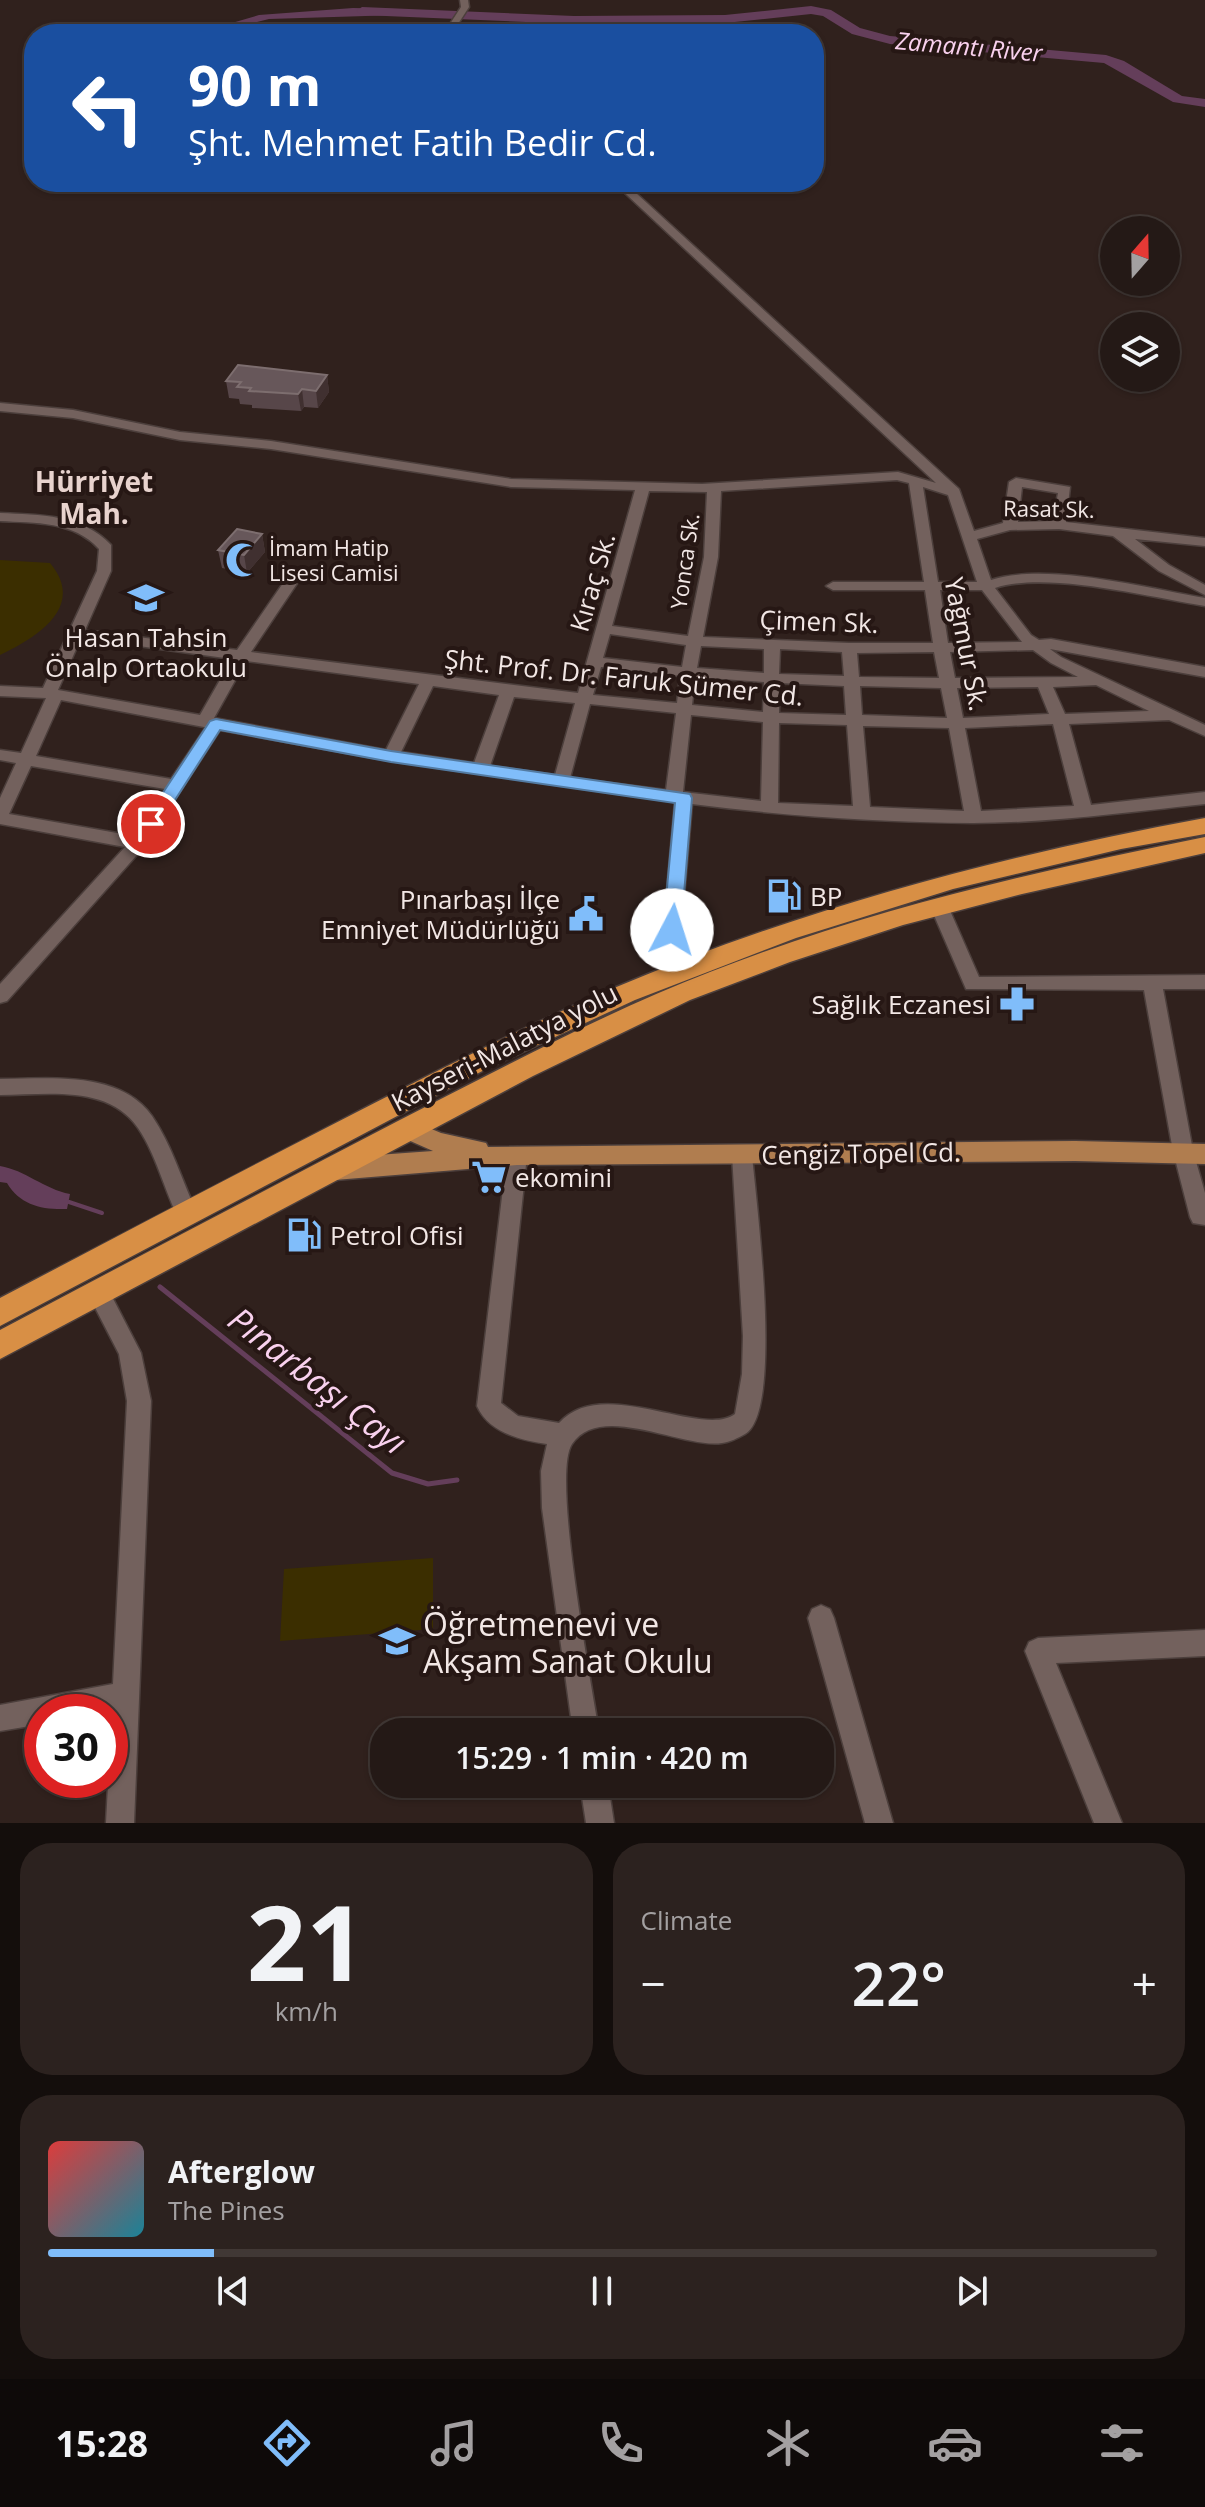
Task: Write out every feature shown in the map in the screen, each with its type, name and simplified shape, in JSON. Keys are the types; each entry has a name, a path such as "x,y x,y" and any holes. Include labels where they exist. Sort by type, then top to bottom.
{"highway":[{"name":"Kayseri-Malatya yolu","path":"0,1313 186,1213 546,1028 668,977 781,934 929,889 1069,853 1205,826"},
{"name":"Kayseri-Malatya yolu","path":"0,1345 557,1050 667,1000 797,950 939,906 1076,871 1205,845"}],"main road":[{"path":"408,1129 437,1142 517,1155"},
{"name":"Cengiz Topel Cd.","path":"517,1155 1194,1153"},
{"path":"327,1170 517,1155"}],"street":[{"path":"453,24 464,3"},
{"path":"629,192 954,492 986,586 1005,614 1034,644 1056,660 1205,731"},
{"path":"0,407 73,414 180,436 271,445 511,483 714,488 802,484 876,476 915,479 954,492"},
{"name":"Yağmur Sk.","path":"915,479 930,586 974,817"},
{"path":"1010,526 1016,482 1065,490 1059,525"},
{"name":"Kıraç Sk.","path":"561,782 643,487"},
{"name":"Yonca Sk.","path":"668,977 683,708 711,557 714,488"},
{"path":"0,517 69,524 93,534 106,548 104,571 0,817 138,843"},
{"name":"Rasat Sk.","path":"971,536 1010,526 1059,525 1117,532 1164,568 1205,591"},
{"path":"1117,532 1205,542"},
{"path":"833,586 986,586 1014,577 1046,577 1205,602"},
{"path":"0,996 138,843 178,786 241,656 293,579"},
{"name":"Çimen Sk.","path":"603,629 694,641 849,648 1051,644 1205,672"},
{"name":"Şht. Prof. Dr. Faruk Sümer Cd.","path":"76,633 508,691 770,718 957,723 1170,715"},
{"path":"769,808 772,644"},
{"path":"849,648 862,812"},
{"path":"594,662 688,674 854,683 1100,681"},
{"path":"391,756 428,681"},
{"path":"1044,683 1060,721 1084,811"},
{"path":"0,691 52,694 480,770 769,808 974,817 1084,811 1205,798"},
{"path":"480,770 508,691"},
{"path":"0,755 178,786"},
{"path":"939,906 973,984 1205,982"},
{"path":"1152,983 1194,1153 1201,1217"},
{"path":"0,1087 98,1092 116,1096 130,1105 153,1139 186,1213"},
{"path":"517,1155 489,1406 496,1416 507,1423 562,1435"},
{"path":"584,1718 553,1494 554,1458 562,1435 575,1422 594,1416 643,1419 724,1432 743,1421 749,1409 755,1368 742,1155"},
{"path":"98,1292 130,1353 139,1401 126,1694"},
{"path":"821,1618 879,1823"},
{"path":"1108,1823 1038,1651 1205,1643"},
{"path":"0,1718 24,1714"},
{"path":"120,1823 121,1798"},
{"path":"596,1798 600,1823"}],"shaded area":[{"path":"353,8 398,9 398,15 269,19 249,24 228,24 259,15"},
{"path":"0,560 50,563 60,579 63,594 60,607 41,630 0,655"},
{"path":"0,1166 70,1194 67,1209 40,1207 25,1201 7,1183 0,1182"},
{"path":"433,1558 433,1629 280,1641 284,1569"}],"building":[{"path":"238,365 327,375 316,391 302,389 298,394 249,391 251,388 237,387 241,382 226,381"},
{"path":"237,529 262,534 244,555 218,550"}],"waterway":[{"name":"Zamantı River","path":"362,11 574,20 725,19 811,10 827,13 856,31 890,40 1106,59 1178,99 1205,103"},
{"name":"Pınarbaşı Çayı","path":"69,1202 102,1213"},
{"name":"Pınarbaşı Çayı","path":"160,1287 392,1473 428,1484 457,1480"}],"place":[{"name":"İmam Hatip Lisesi Camisi","path":"243,560"},
{"name":"Hasan Tahsin Önalp Ortaokulu","path":"146,598"},
{"name":"BP","path":"784,896"},
{"name":"Pınarbaşı İlçe Emniyet Müdürlüğü","path":"586,914"},
{"name":"Sağlık Eczanesi","path":"1017,1004"},
{"name":"ekomini","path":"489,1177"},
{"name":"Petrol Ofisi","path":"304,1235"},
{"name":"Öğretmenevi ve Akşam Sanat Okulu","path":"397,1641"}],"district":[{"name":"Hürriyet Mah.","path":"94,497"}],"route":[{"path":"151,824 216,724 391,756 684,798 672,930"}]}
